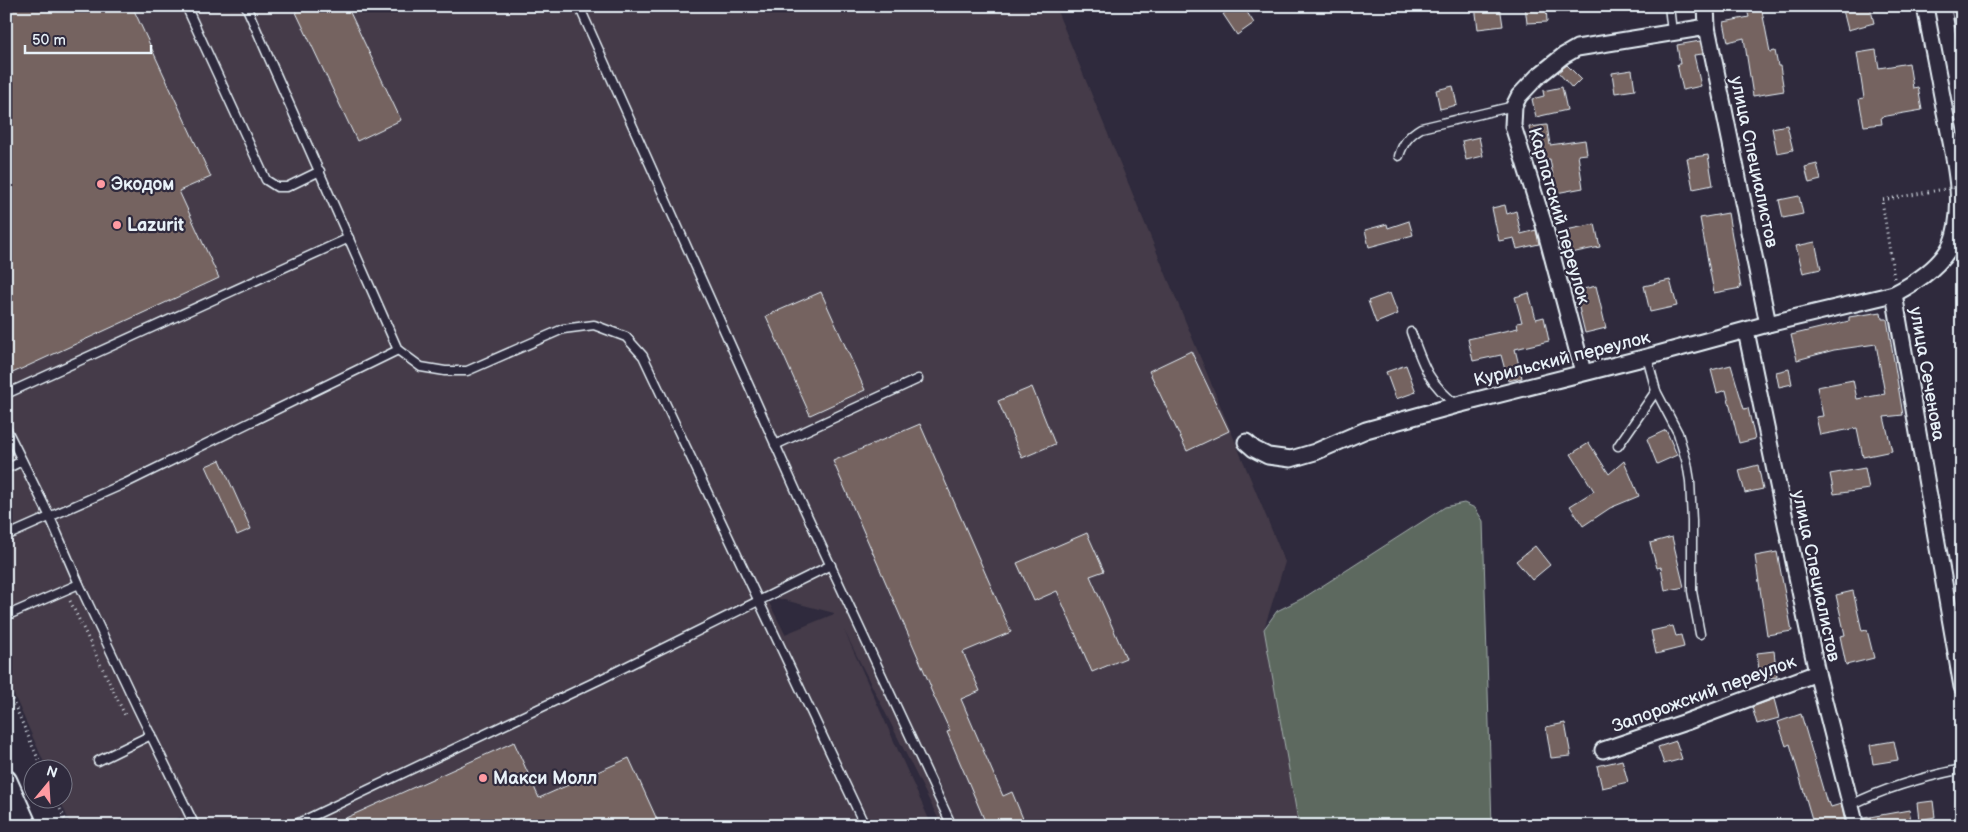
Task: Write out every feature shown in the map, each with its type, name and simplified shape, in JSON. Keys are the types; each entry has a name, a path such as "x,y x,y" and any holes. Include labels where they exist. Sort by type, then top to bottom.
{"main road":[{"path":"6,781 26,826"}],"street":[{"name":"улица Специалистов","path":"1706,6 1707,27 1768,324"},
{"name":"улица Сеченова","path":"1925,6 1958,179 1959,214 1957,228 1950,246 1929,271 1912,284 1894,294 1962,687"},
{"path":"1514,106 1519,96 1537,77 1563,56 1577,48 1707,27"},
{"name":"Карпатский переулок","path":"1514,106 1513,126 1544,225 1583,372"},
{"name":"Курильский переулок","path":"1246,442 1254,449 1268,456 1291,459 1315,452 1366,430 1458,404 1647,357 1768,324 1894,294"},
{"name":"улица Специалистов","path":"1746,331 1817,673 1856,826"},
{"name":"Запорожский переулок","path":"1603,750 1686,722 1817,673"}],"lane":[{"path":"186,6 266,180 277,187 287,187 320,171"},
{"path":"246,6 398,350 421,367 445,371 467,370 562,329 594,325 626,337 643,356 865,826"},
{"path":"579,6 775,445 922,766 952,826"},
{"path":"1669,6 1672,32"},
{"path":"1398,156 1406,140 1413,132 1421,128 1514,106"},
{"path":"6,394 349,238"},
{"path":"1411,332 1427,373 1442,393 1458,404"},
{"path":"6,536 126,483 398,350"},
{"path":"1647,357 1656,391 1678,433 1687,462 1692,521 1692,591 1700,634"},
{"path":"775,445 918,378"},
{"path":"1618,446 1656,391"},
{"path":"6,428 50,517 79,584 195,826"},
{"path":"6,469 22,461"},
{"path":"292,826 592,683 831,565"},
{"path":"8,615 79,584"},
{"path":"98,761 151,735"},
{"path":"1851,805 1900,784 1962,769"}],"path":[{"path":"1894,271 1882,200 1962,186"},
{"path":"70,601 126,715"},
{"path":"6,686 39,760"},
{"path":"61,810 68,826"}],"shaded area":[{"path":"6,6 1055,6 1285,562 1264,629 1299,826 942,826 844,630 932,826 184,826 180,817 161,826 71,826 64,810 72,810 72,760 43,760 6,677","holes":["765,595 834,613 785,634"]},
{"path":"1464,503 1475,508 1483,521 1492,826 1299,826 1264,629 1277,611 1305,597 1445,507"}],"building":[{"name":"Экодом","path":"6,6 132,6 211,177 179,191 219,278 6,376"},
{"path":"293,6 347,6 401,120 357,141"},
{"path":"1234,6 1243,6 1254,23 1237,35 1223,14"},
{"path":"1475,6 1500,6 1503,26 1478,29"},
{"path":"1525,6 1546,6 1547,22 1527,23"},
{"path":"1746,6 1761,6 1770,52 1775,51 1778,66 1780,66 1784,91 1753,96 1744,38 1728,42 1724,22 1749,17"},
{"path":"1842,6 1870,6 1874,23 1848,30"},
{"path":"1700,41 1703,54 1694,55 1701,86 1683,90 1677,64 1680,64 1677,45"},
{"path":"1876,50 1879,68 1909,63 1913,88 1918,87 1922,110 1881,117 1882,124 1864,126 1859,99 1864,98 1857,53"},
{"path":"1567,65 1581,79 1572,88 1558,72"},
{"path":"1632,70 1635,90 1615,93 1612,73"},
{"path":"1453,86 1457,105 1440,109 1436,90"},
{"path":"1562,87 1567,110 1536,117 1532,99 1544,96 1543,91"},
{"path":"1547,125 1550,145 1585,140 1587,154 1578,155 1583,188 1556,193 1550,159 1537,161 1529,127"},
{"path":"1787,125 1793,150 1777,153 1772,128"},
{"path":"1479,137 1483,156 1466,160 1462,141"},
{"path":"1708,155 1713,185 1693,189 1687,158"},
{"path":"1817,164 1821,180 1809,183 1805,167"},
{"path":"1799,196 1803,214 1783,218 1779,200"},
{"path":"1505,205 1507,214 1516,211 1521,234 1536,230 1539,244 1517,249 1514,238 1499,241 1492,208"},
{"path":"1728,213 1741,288 1714,293 1700,218"},
{"path":"1409,221 1413,235 1369,247 1365,230 1387,224 1388,228"},
{"path":"1595,224 1600,247 1566,254 1561,231"},
{"path":"1815,242 1821,269 1803,273 1796,246"},
{"path":"1670,280 1677,306 1650,312 1644,286"},
{"path":"1596,286 1606,328 1585,333 1575,291"},
{"path":"821,292 865,390 810,415 766,316"},
{"path":"1390,293 1398,314 1376,323 1368,301"},
{"path":"1529,293 1536,319 1544,317 1549,341 1515,349 1522,378 1508,381 1501,355 1473,361 1468,339 1518,328 1517,323 1522,322 1515,297"},
{"path":"1881,312 1882,319 1887,319 1903,415 1884,417 1892,451 1863,457 1857,428 1820,435 1816,417 1823,416 1817,387 1853,380 1857,399 1885,394 1876,344 1834,350 1797,360 1791,335 1849,321 1849,317"},
{"path":"1191,351 1229,431 1187,451 1149,371"},
{"path":"1406,365 1416,392 1396,399 1386,372"},
{"path":"1731,365 1744,409 1748,408 1755,439 1739,443 1726,390 1717,393 1711,370"},
{"path":"1789,369 1792,384 1779,387 1776,372"},
{"path":"1032,387 1055,444 1022,458 998,401"},
{"path":"920,424 1011,632 963,652 980,691 961,699 1003,796 1012,792 1026,826 987,826 947,732 950,731 833,461"},
{"path":"1666,430 1677,455 1657,464 1647,439"},
{"path":"1589,443 1609,474 1624,461 1639,496 1610,508 1583,526 1570,506 1594,491 1571,454"},
{"path":"220,460 251,529 237,535 206,466"},
{"path":"1758,465 1763,489 1745,493 1739,470"},
{"path":"1865,468 1869,489 1834,494 1830,474"},
{"path":"1087,533 1104,571 1090,576 1126,658 1092,672 1057,591 1034,601 1017,563"},
{"path":"1672,537 1684,587 1665,591 1661,567 1657,568 1650,543"},
{"path":"1535,546 1550,565 1532,580 1516,561"},
{"path":"1777,552 1792,631 1767,635 1755,556"},
{"path":"1853,591 1862,631 1867,630 1874,658 1846,665 1840,636 1845,635 1836,595"},
{"path":"1673,626 1676,636 1681,635 1684,647 1656,654 1651,631"},
{"path":"1774,651 1777,677 1760,679 1757,653"},
{"path":"1774,699 1779,718 1757,724 1752,707"},
{"path":"1801,714 1827,803 1829,802 1831,807 1841,804 1845,822 1834,826 1814,826 1790,744 1786,746 1778,722"},
{"path":"1565,723 1571,756 1551,758 1546,727"},
{"path":"1676,741 1682,759 1664,764 1658,747"},
{"path":"1894,741 1898,760 1873,764 1870,745"},
{"name":"Макси Молл","path":"514,742 539,798 629,758 660,826 328,826"},
{"path":"1622,760 1628,782 1602,788 1597,766"},
{"path":"1933,801 1935,817 1919,820 1917,803"},
{"path":"1909,810 1912,826 1865,826 1864,818"}],"railway":[{"path":"1953,6 1962,57"}],"place":[{"name":"Экодом","path":"101,184"},
{"name":"Lazurit","path":"117,225"},
{"name":"Макси Молл","path":"483,778"}]}
